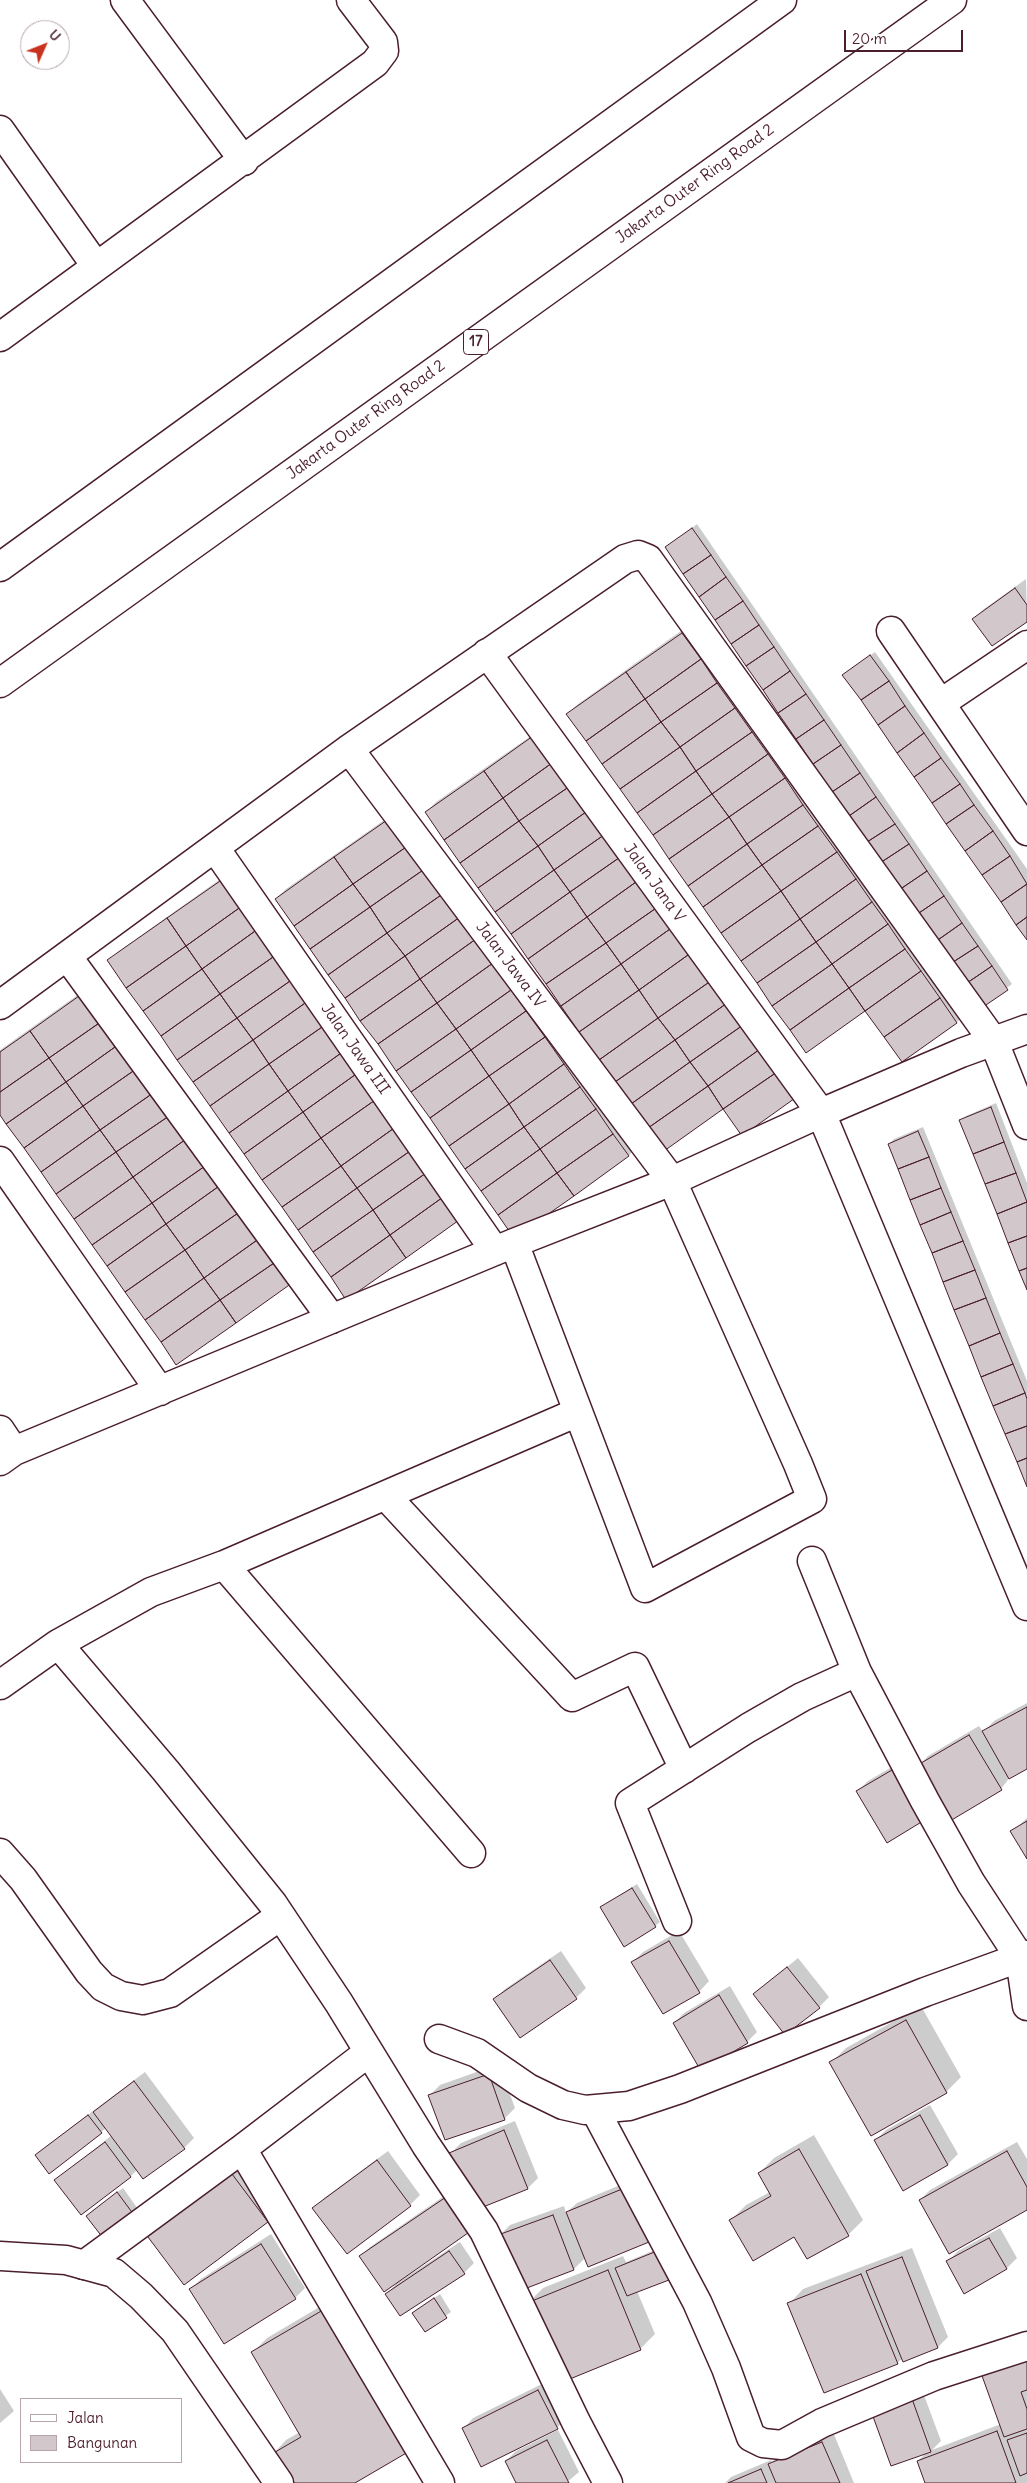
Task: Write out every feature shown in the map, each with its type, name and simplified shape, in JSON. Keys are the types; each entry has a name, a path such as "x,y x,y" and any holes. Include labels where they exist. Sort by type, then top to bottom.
{"main road":[{"path":"126,0 244,161"},
{"path":"0,337 376,63 383,54 383,42 350,0"},
{"path":"0,567 782,0"},
{"name":"Jakarta Outer Ring Road 2","path":"0,683 952,0"},
{"path":"0,130 96,266"},
{"path":"0,1005 349,749 625,559 638,554 648,559 994,1042 1027,1126"},
{"path":"891,631 1027,831"},
{"path":"941,703 1027,645"},
{"name":"Jalan Jana V","path":"487,653 821,1112 1027,1606"},
{"name":"Jalan Jawa IV","path":"349,749 672,1181 812,1499 645,1588 578,1412"},
{"name":"Jalan Jawa III","path":"215,848 504,1247 578,1412"},
{"path":"67,956 332,1319"},
{"path":"5,1447 160,1391 504,1247 672,1181 821,1112 960,1054 1027,1029"},
{"path":"0,1161 160,1391"},
{"path":"0,1685 58,1644 151,1592 224,1566 578,1412"},
{"path":"386,1496 572,1697 635,1667 684,1769"},
{"path":"812,1561 857,1672 924,1801 966,1875 1023,1957 1027,2006"},
{"path":"224,1566 471,1853"},
{"path":"58,1644 166,1771 280,1916 340,2003 426,2145 484,2231 576,2422 608,2483"},
{"path":"677,1921 630,1803 794,1702 857,1672"},
{"path":"0,1853 22,1879 89,1972 103,1987 121,1996 143,2000 170,1993 280,1916"},
{"path":"439,2039 477,2053 528,2088 563,2105 585,2110 629,2106 1023,1957"},
{"path":"84,2265 242,2149 369,2052"},
{"path":"595,2110 697,2302 726,2368 751,2437 763,2443 782,2445 822,2423 934,2376 1027,2346"},
{"path":"242,2149 440,2483"},
{"path":"0,2256 66,2260 114,2273 141,2296 175,2330 280,2483"}],"building":[{"path":"692,528 711,555 683,574 665,547"},
{"path":"711,555 726,577 699,597 683,574"},
{"path":"726,577 743,601 715,620 699,597"},
{"path":"1015,588 1027,605 1027,622 992,646 972,619"},
{"path":"743,601 759,625 731,644 715,620"},
{"path":"759,625 774,647 746,666 731,644"},
{"path":"682,633 701,659 645,699 626,672"},
{"path":"774,647 790,671 763,690 746,666"},
{"path":"870,655 889,681 861,700 842,675"},
{"path":"701,659 717,683 661,722 645,699"},
{"path":"790,671 806,694 778,713 763,690"},
{"path":"626,672 645,699 586,741 566,714"},
{"path":"889,681 905,706 878,725 861,700"},
{"path":"717,683 735,708 680,747 661,722"},
{"path":"806,694 824,720 796,739 778,713"},
{"path":"645,699 661,722 602,764 586,741"},
{"path":"905,706 924,733 897,753 878,725"},
{"path":"735,708 752,732 696,771 680,747"},
{"path":"824,720 841,745 813,764 796,739"},
{"path":"661,722 680,747 620,789 602,764"},
{"path":"540,731 559,758 503,798 484,771"},
{"path":"752,732 768,754 712,794 696,771"},
{"path":"924,733 941,758 914,777 897,753"},
{"path":"841,745 860,773 832,792 813,764"},
{"path":"680,747 696,771 637,813 620,789"},
{"path":"768,754 785,778 729,817 712,794"},
{"path":"559,758 576,782 519,821 503,798"},
{"path":"941,758 960,784 932,803 914,777"},
{"path":"484,771 503,798 444,840 425,812"},
{"path":"696,771 712,794 653,835 637,813"},
{"path":"860,773 876,797 849,816 832,792"},
{"path":"785,778 803,805 747,844 729,817"},
{"path":"576,782 593,807 538,846 519,821"},
{"path":"960,784 974,805 946,824 932,803"},
{"path":"712,794 729,817 669,859 653,835"},
{"path":"876,797 895,824 867,842 849,816"},
{"path":"503,798 519,821 460,863 444,840"},
{"path":"803,805 818,826 762,865 747,844"},
{"path":"974,805 993,831 965,851 946,824"},
{"path":"593,807 611,830 554,870 538,846"},
{"path":"729,817 747,844 688,886 669,859"},
{"path":"390,818 409,845 353,884 334,857"},
{"path":"519,821 538,846 478,888 460,863"},
{"path":"895,824 909,844 880,863 867,842"},
{"path":"818,826 837,852 781,891 762,865"},
{"path":"611,830 626,853 570,892 554,870"},
{"path":"993,831 1010,856 982,875 965,851"},
{"path":"747,844 762,865 703,907 688,886"},
{"path":"909,844 927,871 899,890 880,863"},
{"path":"409,845 426,868 370,907 353,884"},
{"path":"538,846 554,870 495,912 478,888"},
{"path":"837,852 856,879 800,919 781,891"},
{"path":"626,853 643,877 587,917 570,892"},
{"path":"1010,856 1027,884 1001,902 982,875"},
{"path":"334,857 353,884 294,926 275,899"},
{"path":"762,865 781,891 721,933 703,907"},
{"path":"426,868 444,893 387,933 370,907"},
{"path":"554,870 570,892 511,934 495,912"},
{"path":"927,871 944,896 916,915 899,890"},
{"path":"643,877 662,904 606,943 587,917"},
{"path":"223,879 242,906 186,946 167,918"},
{"path":"856,879 872,902 816,942 800,919"},
{"path":"353,884 370,907 310,949 294,926"},
{"path":"1027,884 1027,917 1016,925 1001,902"},
{"path":"781,891 800,919 741,961 721,933"},
{"path":"570,892 587,917 528,959 511,934"},
{"path":"444,893 460,917 405,956 387,933"},
{"path":"944,896 962,923 935,942 916,915"},
{"path":"872,902 888,924 832,964 816,942"},
{"path":"662,904 677,924 621,964 606,943"},
{"path":"242,906 258,929 202,969 186,946"},
{"path":"370,907 387,933 328,975 310,949"},
{"path":"460,917 476,939 420,979 405,956"},
{"path":"587,917 606,943 546,984 528,959"},
{"path":"1027,917 1027,940 1016,925"},
{"path":"167,918 186,946 126,988 107,960"},
{"path":"800,919 816,942 757,983 741,961"},
{"path":"962,923 978,946 950,964 935,942"},
{"path":"677,924 695,950 639,990 621,964"},
{"path":"888,924 905,949 849,988 832,964"},
{"path":"258,929 276,955 220,994 202,969"},
{"path":"387,933 405,956 345,998 328,975"},
{"path":"476,939 493,963 437,1003 420,979"},
{"path":"816,942 832,964 772,1006 757,983"},
{"path":"606,943 621,964 561,1006 546,984"},
{"path":"186,946 202,969 143,1011 126,988"},
{"path":"978,946 992,966 964,985 950,964"},
{"path":"905,949 921,971 865,1011 849,988"},
{"path":"695,950 715,978 658,1018 639,990"},
{"path":"276,955 293,979 237,1018 220,994"},
{"path":"405,956 420,979 360,1021 345,998"},
{"path":"493,963 511,990 456,1029 437,1003"},
{"path":"621,964 639,990 579,1032 561,1006"},
{"path":"832,964 849,988 790,1030 772,1006"},
{"path":"992,966 1008,990 980,1009 964,985"},
{"path":"202,969 220,994 161,1036 143,1011"},
{"path":"921,971 940,998 884,1037 865,1011"},
{"path":"715,978 730,1001 675,1040 658,1018"},
{"path":"293,979 308,1001 253,1040 237,1018"},
{"path":"420,979 437,1003 378,1044 360,1021"},
{"path":"849,988 865,1011 806,1053 790,1030"},
{"path":"511,990 526,1011 471,1050 456,1029"},
{"path":"639,990 658,1018 599,1060 579,1032"},
{"path":"86,991 105,1019 49,1058 30,1031"},
{"path":"220,994 237,1018 177,1060 161,1036"},
{"path":"940,998 957,1023 902,1062 884,1037"},
{"path":"308,1001 325,1025 269,1064 253,1040"},
{"path":"730,1001 746,1023 690,1062 675,1040"},
{"path":"437,1003 456,1029 396,1071 378,1044"},
{"path":"526,1011 545,1037 489,1076 471,1050"},
{"path":"237,1018 253,1040 193,1082 177,1060"},
{"path":"658,1018 675,1040 615,1082 599,1060"},
{"path":"105,1019 122,1042 66,1082 49,1058"},
{"path":"746,1023 763,1047 708,1086 690,1062"},
{"path":"325,1025 344,1051 288,1091 269,1064"},
{"path":"456,1029 471,1050 411,1092 396,1071"},
{"path":"30,1031 49,1058 0,1092 0,1052"},
{"path":"545,1037 564,1064 509,1104 489,1076"},
{"path":"253,1040 269,1064 210,1106 193,1082"},
{"path":"675,1040 690,1062 631,1104 615,1082"},
{"path":"122,1042 139,1067 83,1106 66,1082"},
{"path":"763,1047 780,1070 723,1109 708,1086"},
{"path":"471,1050 489,1076 430,1118 411,1092"},
{"path":"344,1051 359,1072 303,1112 288,1091"},
{"path":"49,1058 66,1082 6,1124 0,1115 0,1092"},
{"path":"690,1062 708,1086 648,1128 631,1104"},
{"path":"269,1064 288,1091 229,1133 210,1106"},
{"path":"564,1064 580,1087 524,1127 509,1104"},
{"path":"139,1067 156,1091 100,1130 83,1106"},
{"path":"780,1070 798,1096 742,1136 723,1109"},
{"path":"359,1072 378,1098 321,1138 303,1112"},
{"path":"489,1076 509,1104 449,1146 430,1118"},
{"path":"66,1082 83,1106 24,1148 6,1124"},
{"path":"708,1086 723,1109 664,1151 648,1128"},
{"path":"580,1087 596,1109 540,1149 524,1127"},
{"path":"156,1091 172,1114 116,1152 100,1130"},
{"path":"288,1091 303,1112 244,1154 229,1133"},
{"path":"378,1098 397,1126 341,1166 321,1138"},
{"path":"509,1104 524,1127 465,1169 449,1146"},
{"path":"83,1106 100,1130 41,1172 24,1148"},
{"path":"991,1107 1004,1142 973,1154 959,1120"},
{"path":"596,1109 613,1134 557,1173 540,1149"},
{"path":"303,1112 321,1138 262,1180 244,1154"},
{"path":"172,1114 189,1137 133,1177 116,1152"},
{"path":"397,1126 413,1149 357,1188 341,1166"},
{"path":"524,1127 540,1149 481,1191 465,1169"},
{"path":"100,1130 116,1152 56,1194 41,1172"},
{"path":"918,1131 929,1157 898,1169 888,1144"},
{"path":"613,1134 629,1156 574,1196 557,1173"},
{"path":"189,1137 208,1164 152,1203 133,1177"},
{"path":"321,1138 341,1166 282,1207 262,1180"},
{"path":"1004,1142 1016,1173 985,1184 973,1154"},
{"path":"413,1149 429,1171 373,1210 357,1188"},
{"path":"540,1149 557,1173 498,1215 481,1191"},
{"path":"116,1152 133,1177 74,1219 56,1194"},
{"path":"929,1157 941,1188 910,1200 898,1169"},
{"path":"208,1164 222,1184 166,1224 152,1203"},
{"path":"341,1166 357,1188 298,1230 282,1207"},
{"path":"429,1171 446,1195 390,1235 373,1210"},
{"path":"557,1173 574,1196 514,1238 498,1215"},
{"path":"1016,1173 1027,1202 997,1214 985,1184"},
{"path":"133,1177 152,1203 92,1245 74,1219"},
{"path":"222,1184 241,1211 185,1250 166,1224"},
{"path":"357,1188 373,1210 313,1252 298,1230"},
{"path":"941,1188 951,1212 920,1225 910,1200"},
{"path":"446,1195 462,1218 406,1258 390,1235"},
{"path":"1027,1202 1027,1236 1008,1243 997,1214"},
{"path":"152,1203 166,1224 107,1266 92,1245"},
{"path":"373,1210 390,1235 331,1277 313,1252"},
{"path":"241,1211 260,1238 204,1278 185,1250"},
{"path":"951,1212 963,1241 932,1253 920,1225"},
{"path":"166,1224 185,1250 125,1292 107,1266"},
{"path":"390,1235 406,1258 346,1300 331,1277"},
{"path":"1027,1236 1027,1268 1019,1271 1008,1243"},
{"path":"260,1238 277,1261 220,1300 204,1278"},
{"path":"963,1241 975,1270 943,1282 932,1253"},
{"path":"185,1250 204,1278 145,1320 125,1292"},
{"path":"277,1261 292,1283 236,1323 220,1300"},
{"path":"1027,1268 1027,1290 1019,1271"},
{"path":"975,1270 986,1298 954,1310 943,1282"},
{"path":"204,1278 220,1300 161,1342 145,1320"},
{"path":"986,1298 1000,1333 969,1346 954,1310"},
{"path":"220,1300 236,1323 176,1365 161,1342"},
{"path":"1000,1333 1013,1364 981,1377 969,1346"},
{"path":"1013,1364 1025,1393 993,1406 981,1377"},
{"path":"1025,1393 1027,1399 1027,1426 1005,1434 993,1406"},
{"path":"1027,1426 1027,1458 1017,1462 1005,1434"},
{"path":"1027,1458 1027,1487 1017,1462"},
{"path":"1027,1707 1027,1769 1009,1779 982,1731"},
{"path":"969,1735 1002,1790 950,1821 916,1766"},
{"path":"892,1770 923,1821 887,1843 856,1791"},
{"path":"1027,1821 1027,1859 1010,1831"},
{"path":"632,1888 656,1927 624,1947 600,1907"},
{"path":"669,1941 700,1993 663,2014 631,1962"},
{"path":"550,1960 577,1999 520,2038 493,1999"},
{"path":"787,1967 820,2008 785,2035 753,1994"},
{"path":"719,1995 748,2043 701,2071 673,2023"},
{"path":"906,2020 947,2093 871,2136 829,2062"},
{"path":"489,2074 505,2120 445,2140 428,2095"},
{"path":"134,2081 185,2149 143,2179 93,2112"},
{"path":"88,2115 102,2133 49,2174 35,2155"},
{"path":"920,2115 948,2165 903,2191 874,2140"},
{"path":"504,2130 528,2189 473,2211 449,2153"},
{"path":"105,2142 131,2177 81,2215 54,2180"},
{"path":"799,2149 849,2236 807,2259 794,2237 753,2261 729,2220 771,2196 758,2173"},
{"path":"1007,2151 1027,2187 1027,2210 949,2254 919,2200"},
{"path":"377,2160 411,2206 347,2254 312,2208"},
{"path":"229,2170 268,2222 184,2285 145,2233"},
{"path":"627,2187 649,2242 588,2267 566,2212"},
{"path":"117,2192 134,2215 103,2238 86,2216"},
{"path":"452,2193 475,2228 384,2292 359,2256"},
{"path":"553,2215 574,2270 519,2291 498,2235"},
{"path":"989,2238 1007,2269 964,2294 946,2261"},
{"path":"261,2244 296,2299 224,2344 189,2289"},
{"path":"449,2251 465,2274 400,2316 385,2294"},
{"path":"657,2251 669,2280 627,2296 615,2268"},
{"path":"902,2257 938,2348 903,2362 866,2271"},
{"path":"608,2270 641,2350 560,2383 527,2303"},
{"path":"861,2274 898,2364 824,2393 787,2303"},
{"path":"434,2298 447,2318 425,2332 412,2313"},
{"path":"323,2310 408,2452 355,2483 287,2483 270,2455 301,2437 251,2352"},
{"path":"1027,2356 1027,2390 1021,2392 1027,2409 1027,2429 1004,2437 981,2373"},
{"path":"538,2390 558,2429 481,2467 462,2428"},
{"path":"911,2396 931,2452 891,2466 871,2411"},
{"path":"997,2431 1016,2483 925,2483 917,2461"},
{"path":"1027,2433 1027,2473 1020,2476 1007,2440"},
{"path":"547,2440 569,2483 516,2483 505,2461"},
{"path":"822,2442 840,2483 776,2483 768,2464"},
{"path":"761,2469 767,2483 728,2483"}]}
